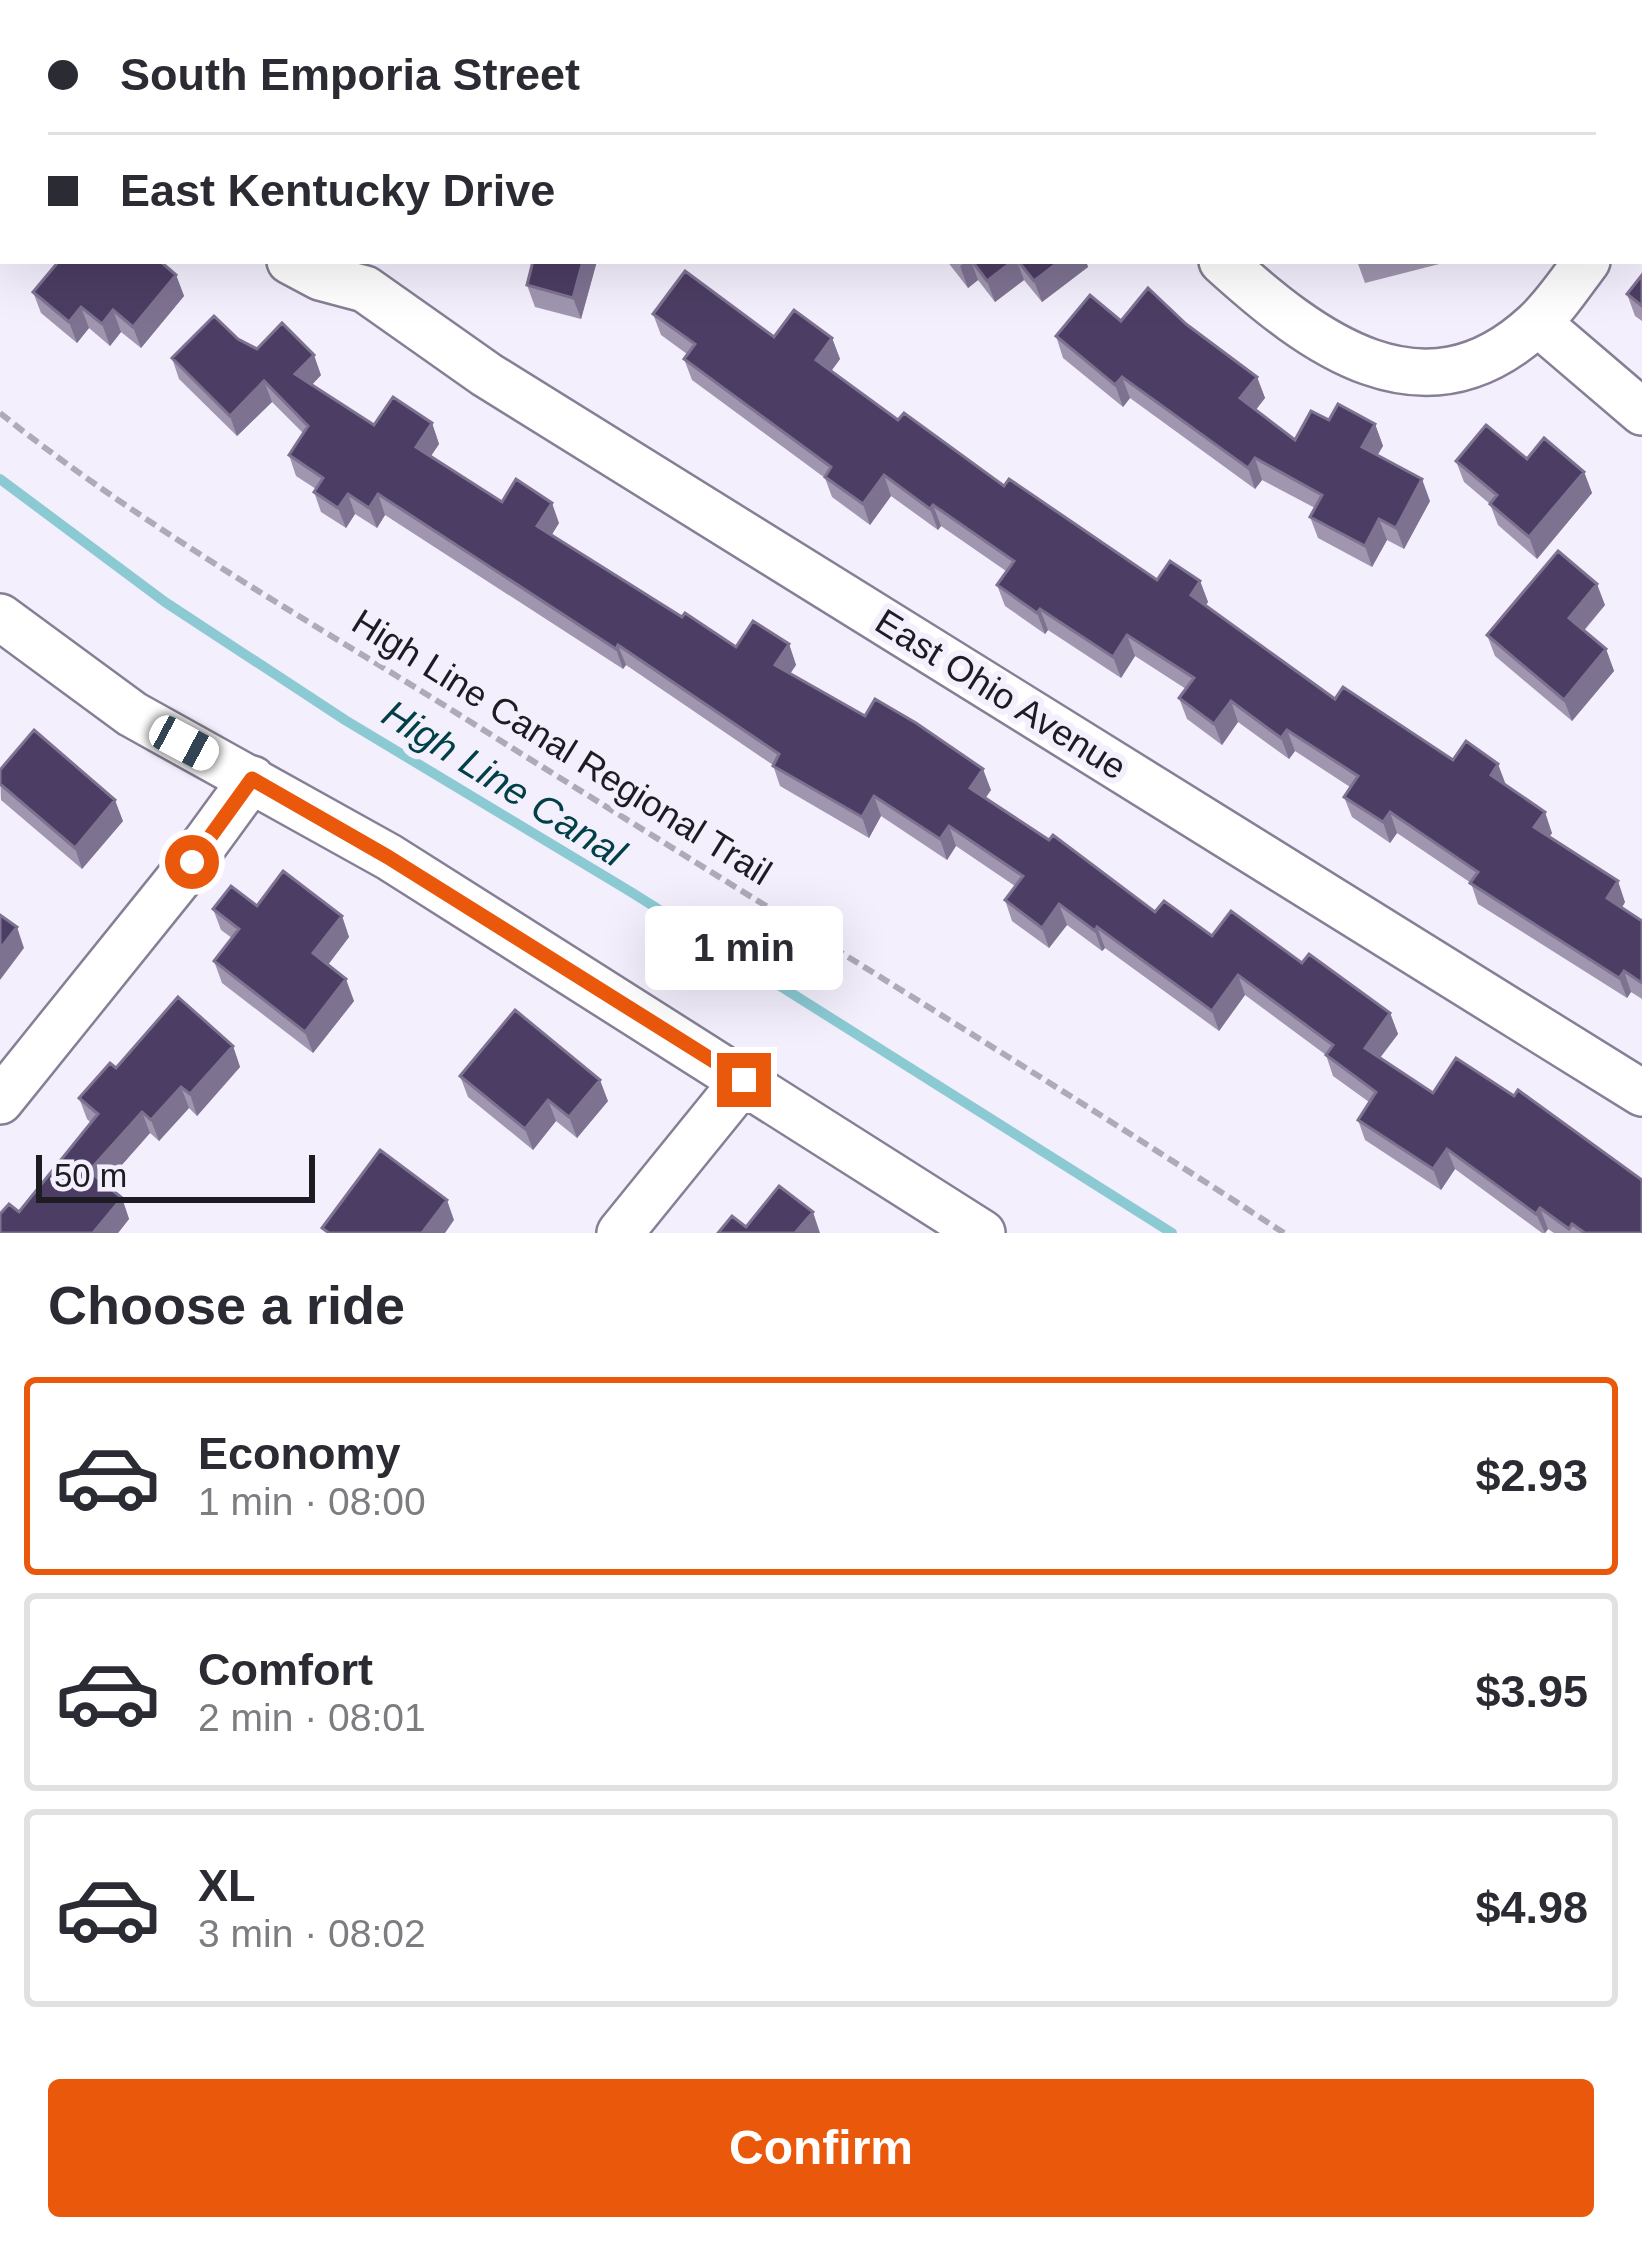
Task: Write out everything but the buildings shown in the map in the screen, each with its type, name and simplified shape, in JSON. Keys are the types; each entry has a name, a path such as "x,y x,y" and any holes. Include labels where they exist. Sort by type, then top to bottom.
{"street":[{"name":"East Ohio Avenue","path":"296,264 320,277 368,270 488,375 1642,1093"},
{"path":"1226,264 1305,330 1344,355 1381,368 1412,372 1488,357 1538,323 1585,264"},
{"path":"1538,323 1642,412"},
{"path":"0,617 132,714 388,857 982,1233"},
{"path":"0,1101 182,875 252,779"},
{"path":"620,1233 744,1080"}],"path":[{"name":"High Line Canal Regional Trail","path":"0,413 149,520 1015,1058 1285,1233"}],"waterway":[{"name":"High Line Canal","path":"0,479 165,602 345,720 631,892 1172,1233"}],"route":[{"path":"192,862 252,779 388,857 744,1080"}]}
